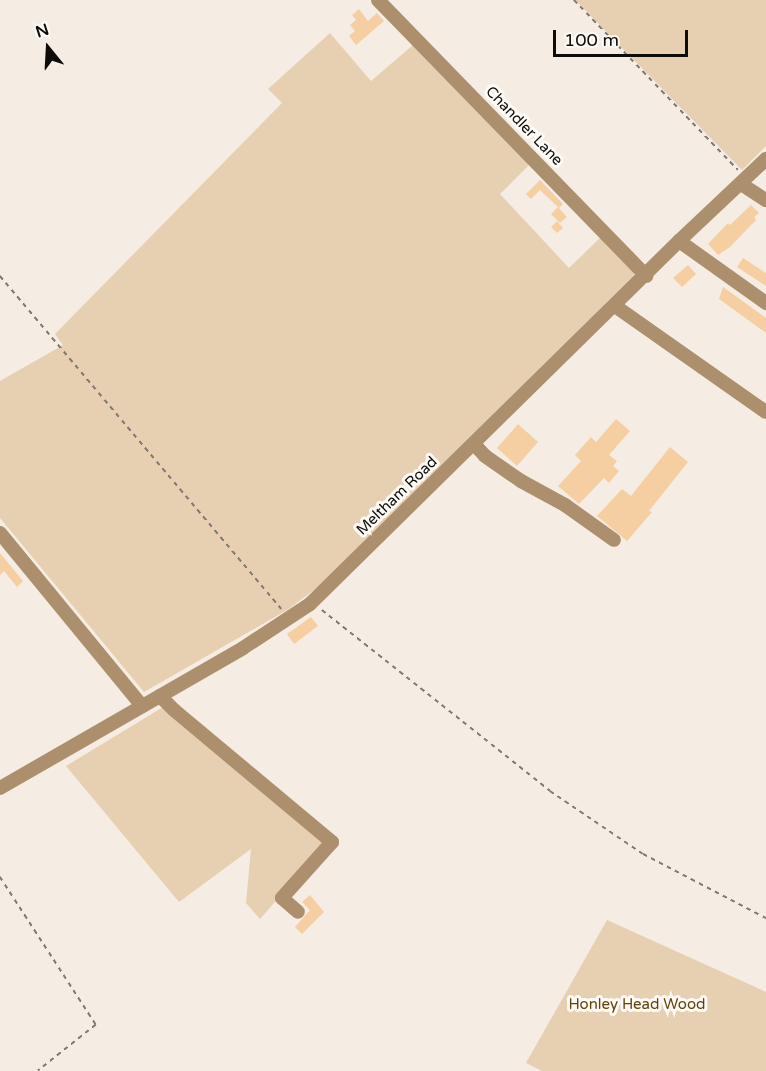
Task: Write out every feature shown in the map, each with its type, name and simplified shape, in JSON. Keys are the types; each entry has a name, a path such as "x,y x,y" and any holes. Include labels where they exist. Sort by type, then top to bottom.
{"street":[{"name":"Chandler Lane","path":"378,0 646,276"},
{"name":"Meltham Road","path":"0,788 290,619 314,601 679,241 766,159"},
{"path":"744,181 766,200"},
{"path":"679,241 766,303"},
{"path":"615,306 766,412"},
{"path":"474,444 485,456 512,475 565,505 614,540"},
{"path":"0,534 141,706"},
{"path":"160,696 332,842 282,898 298,912"}],"path":[{"path":"574,0 744,181"},
{"path":"0,276 290,619"},
{"path":"314,601 329,618 550,791 643,854 766,918"},
{"path":"0,877 96,1025 38,1071"}],"green space":[{"path":"575,0 766,0 766,146 742,170"},
{"path":"330,33 371,81 413,45 532,162 500,194 569,268 604,234 639,270 321,585 287,610 144,692 0,518 0,381 63,345 55,334 282,103 268,89"},
{"path":"173,701 333,836 260,919 246,903 251,849 179,902 66,766"},
{"name":"Honley Head Wood","path":"607,920 766,992 766,1071 542,1071 526,1063"}],"building":[{"path":"359,9 368,21 377,13 384,21 356,45 349,36 355,31 350,25 356,20 352,15"},
{"path":"540,180 563,204 559,208 540,190 531,199 526,194"},
{"path":"751,205 759,213 754,217 756,220 730,247 718,255 708,244 728,223 730,225"},
{"path":"558,207 567,217 560,223 551,214"},
{"path":"557,221 563,228 557,233 551,227"},
{"path":"743,258 766,273 766,286 737,267"},
{"path":"688,265 696,274 682,287 673,278"},
{"path":"723,287 766,318 766,333 719,299"},
{"path":"616,419 630,431 609,455 617,461 613,466 619,471 609,483 604,478 579,504 558,486 581,461 575,455 591,437 596,442"},
{"path":"518,424 538,442 517,466 497,448"},
{"path":"670,447 688,462 649,511 652,512 627,541 597,516 622,489 631,496"},
{"path":"0,553 23,581 17,587 4,571 0,575"},
{"path":"311,617 318,626 294,644 287,634"},
{"path":"310,895 324,912 302,934 295,927 310,910 302,902"}]}
